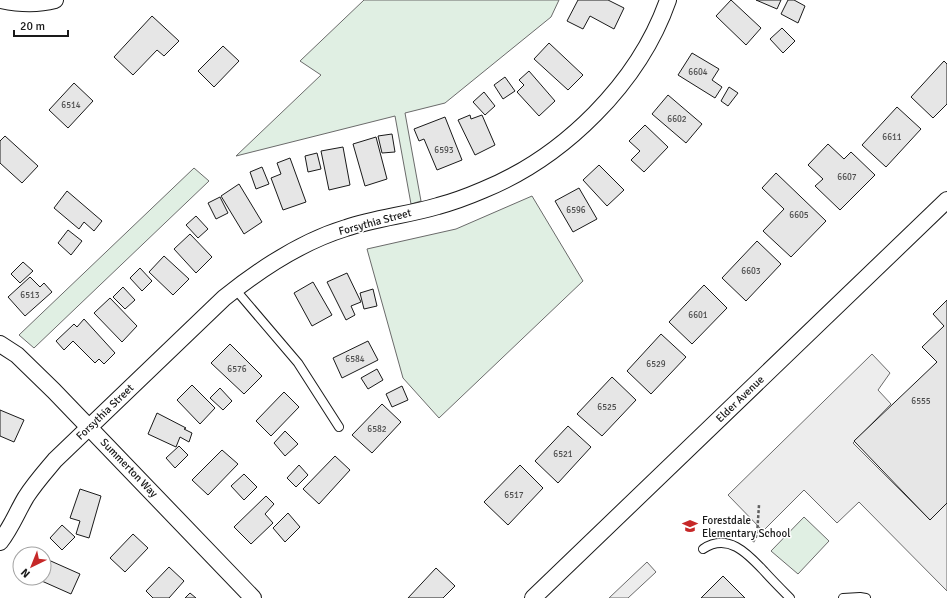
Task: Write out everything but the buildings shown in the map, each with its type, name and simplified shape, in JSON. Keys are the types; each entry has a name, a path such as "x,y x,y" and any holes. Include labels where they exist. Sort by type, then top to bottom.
{"street":[{"path":"1,0 16,4 40,4 55,0"},
{"name":"Forsythia Street","path":"0,542 8,532 26,498 41,476 55,460 235,289 276,260 307,243 345,228 437,206 483,191 506,180 535,163 573,135 607,101 621,84 640,58 657,27 668,0"},
{"name":"Elder Avenue","path":"534,598 947,200"},
{"name":"Summerton Way","path":"0,344 17,355 89,427 253,598"}],"lane":[{"path":"235,289 298,363 339,427"},
{"path":"703,549 712,545 724,543 734,545 745,552 790,598"},
{"path":"843,598 866,598"}],"path":[{"path":"745,552 757,536 759,505"}],"green space":[{"path":"364,0 559,0 551,17 445,103 405,113 421,201 411,204 395,116 236,156 321,75 300,61"},
{"path":"194,168 209,181 34,348 19,335"},
{"path":"532,196 583,281 439,418 403,378 367,249 456,229"},
{"path":"804,517 829,541 798,574 771,551"}],"shaded area":[{"path":"872,354 890,373 878,390 891,404 853,443 930,520 947,503 947,591 859,502 837,523 804,490 763,531 728,495"},
{"path":"647,562 656,572 628,598 609,598"}],"place":[{"name":"Forestdale Elementary School","path":"690,526"}]}
